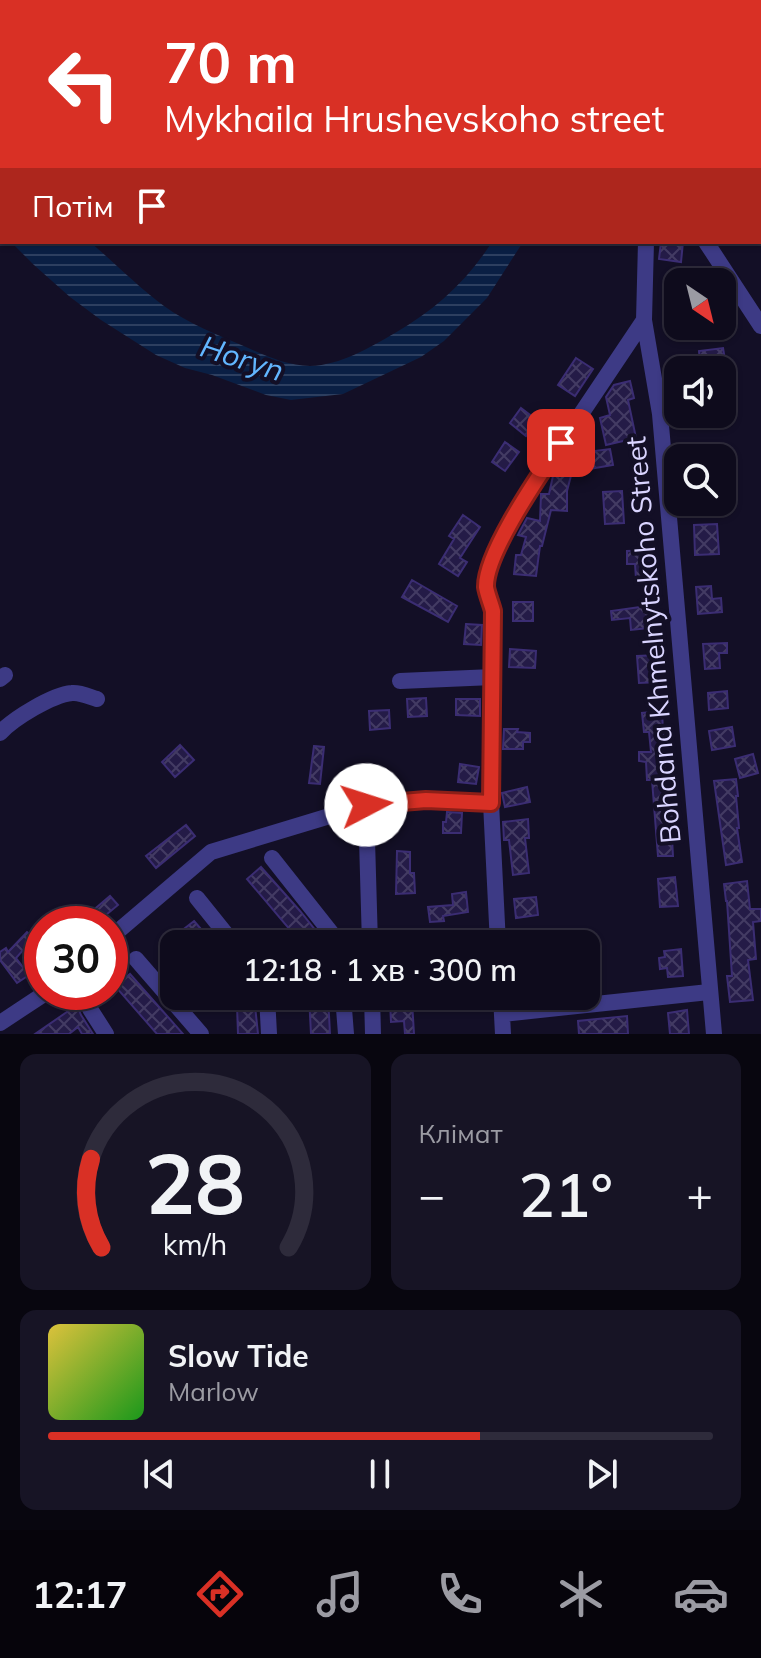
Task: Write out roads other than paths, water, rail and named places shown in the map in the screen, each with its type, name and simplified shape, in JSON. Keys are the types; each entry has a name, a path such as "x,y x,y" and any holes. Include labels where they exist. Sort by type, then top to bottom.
{"street":[{"name":"Bohdana Khmelnytskoho Street","path":"646,244 644,320 660,414 714,1034"},
{"path":"707,244 761,326"},
{"path":"497,930 491,803 493,611 486,587 490,563 528,493 644,320"},
{"path":"400,681 493,677"},
{"path":"0,733 10,723 59,697 74,692 97,699"},
{"path":"128,923 211,852 366,805 426,800 491,803"},
{"path":"366,805 370,930"},
{"path":"272,858 329,930"},
{"path":"197,898 223,930"},
{"path":"136,959 201,1034"},
{"path":"502,1014 709,992"},
{"path":"0,1023 24,1007"},
{"path":"91,1010 106,1034"},
{"path":"268,1010 269,1034"},
{"path":"344,1010 346,1034"},
{"path":"372,1010 373,1034"},
{"path":"502,1010 503,1034"}],"water":[{"name":"Horyn","path":"13,244 92,244 154,299 183,318 269,357 310,366 333,363 354,355 410,324 461,282 491,244 522,244 487,298 444,341 421,357 343,394 291,400 266,395 185,368 156,355 101,320"}]}
